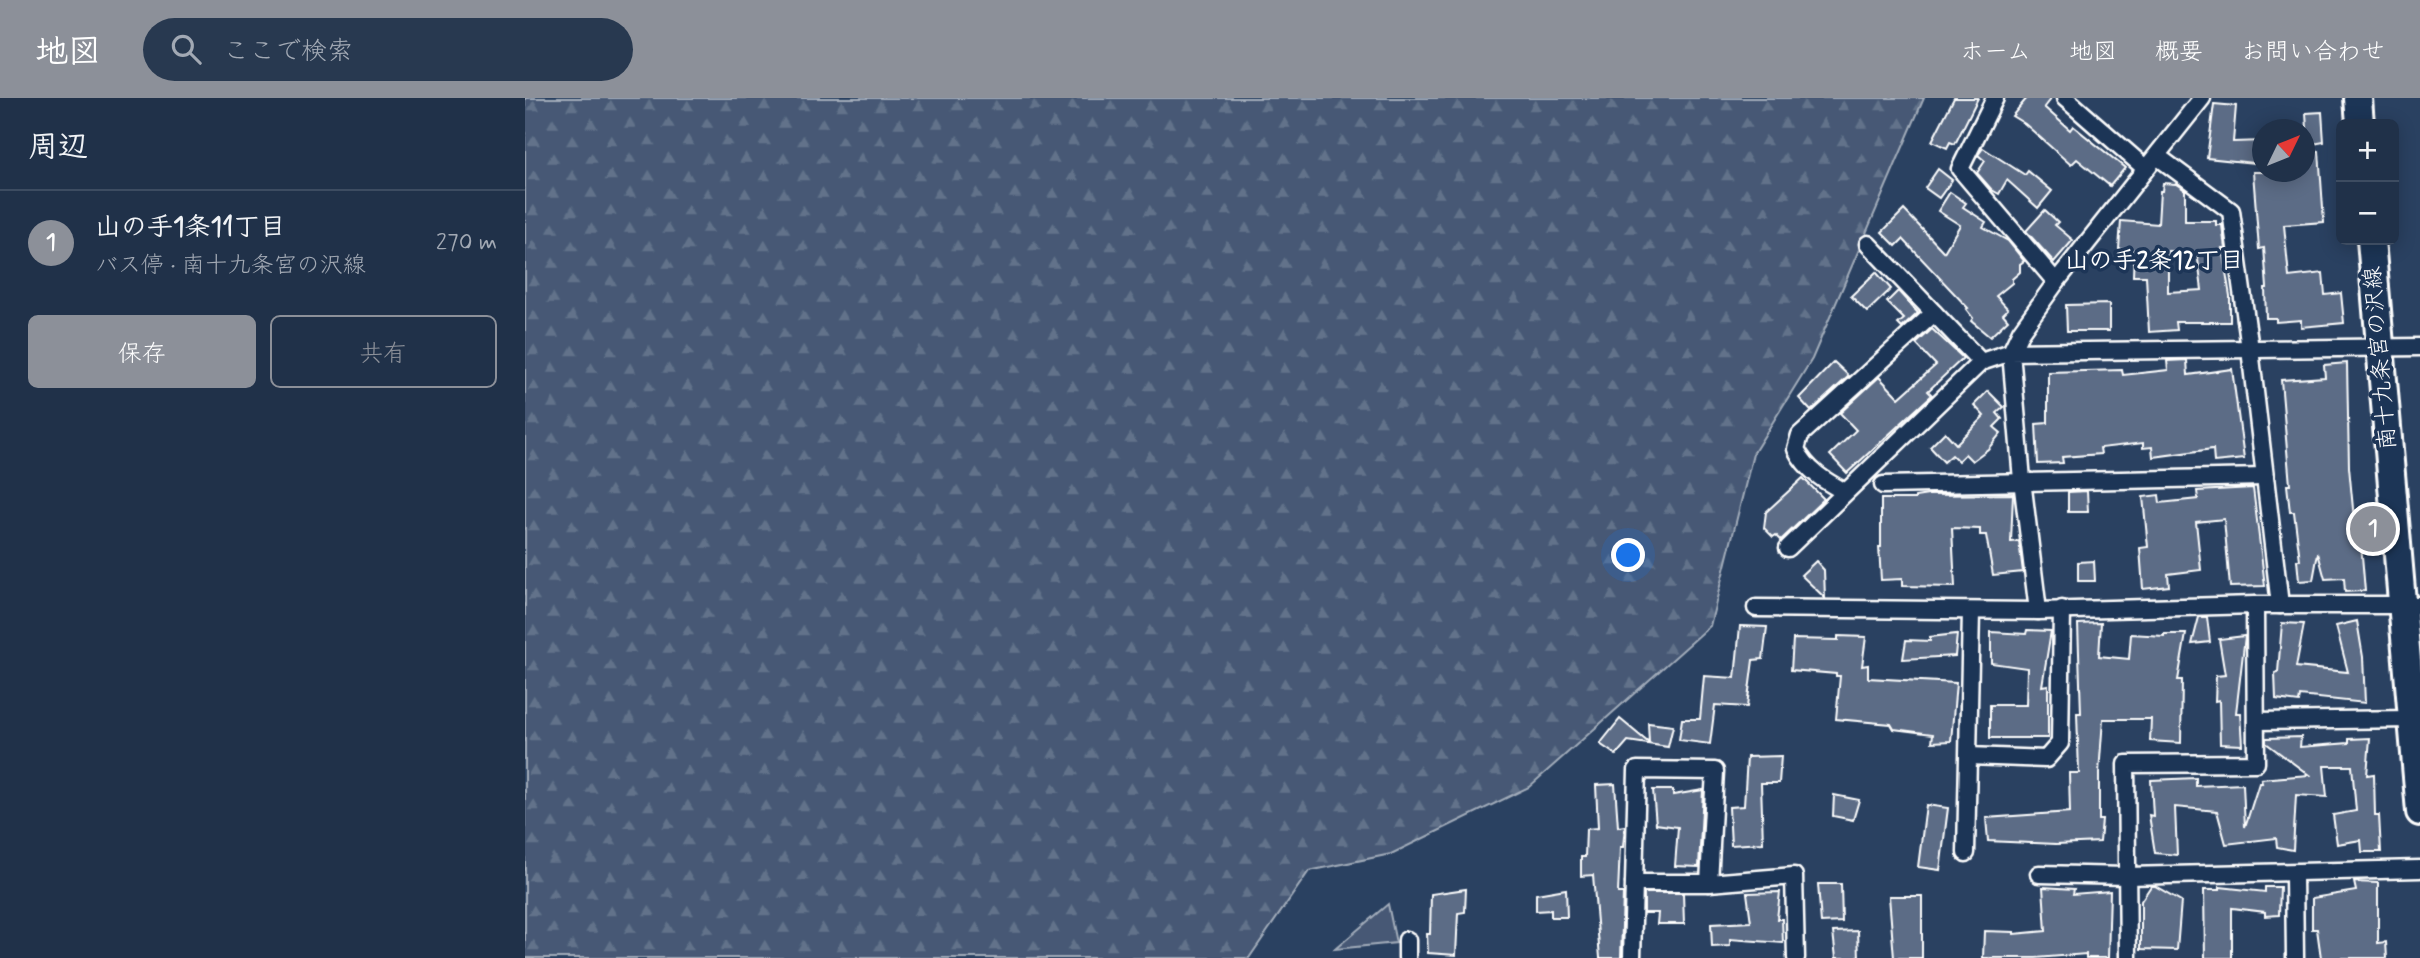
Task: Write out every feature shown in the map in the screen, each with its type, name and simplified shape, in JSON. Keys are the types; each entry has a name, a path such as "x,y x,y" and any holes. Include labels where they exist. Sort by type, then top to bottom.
{"main road":[{"path":"2358,98 2360,119"},
{"name":"南十九条宮の沢線","path":"2371,245 2412,605 2412,719 2420,812"}],"street":[{"path":"1995,98 1960,169 2056,282"},
{"path":"2065,98 2145,168"},
{"path":"2038,611 2022,481 2011,352 2021,331 2056,282 2202,98"},
{"path":"2157,156 2231,211 2280,605"},
{"path":"1868,244 1981,362"},
{"path":"1845,492 1821,479 1802,461 1796,449 1800,435 1934,313"},
{"path":"1788,548 1981,362 2011,352 2420,347"},
{"path":"1883,485 2265,477"},
{"path":"1756,608 2038,611 2255,605 2412,605"},
{"path":"2127,958 2126,764 2256,762 2255,605"},
{"path":"1969,756 2046,759 2060,743 2062,609"},
{"path":"1966,853 1971,611"},
{"path":"2256,721 2412,719"},
{"path":"1632,958 1637,770 1715,771 1709,883"},
{"path":"2039,874 2294,874 2420,869"},
{"path":"2294,874 2295,958"},
{"path":"1634,883 1709,883 1794,876 1796,958"},
{"path":"1407,940 1407,958"}],"green space":[{"path":"525,98 1924,98 1812,359 1753,454 1710,626 1529,787 1391,854 1309,871 1249,958 525,958"},
{"path":"1388,904 1396,943 1335,949"}],"building":[{"path":"1954,98 1978,98 1955,144 1950,142 1947,148 1932,141"},
{"path":"2027,98 2051,98 2044,107 2070,130 2073,126 2125,168 2110,186 2077,159 2071,165 2025,124 2012,116"},
{"path":"2214,104 2236,106 2233,142 2252,141 2252,163 2207,158"},
{"path":"2322,112 2324,142 2315,144 2315,119 2306,119 2306,113"},
{"path":"1983,148 2025,175 2028,171 2052,191 2038,208 2007,180 1999,194 1992,190 1977,173 1985,161 1978,155"},
{"path":"2315,151 2319,151 2324,222 2284,225 2289,277 2323,273 2325,295 2341,293 2344,323 2301,327 2301,320 2276,322 2276,318 2266,318 2264,248 2259,249 2254,182 2315,182"},
{"path":"1938,169 1952,180 1939,198 1925,188"},
{"path":"2163,183 2176,184 2185,190 2185,221 2216,221 2216,225 2222,225 2225,248 2222,248 2230,296 2230,322 2176,322 2177,330 2149,332 2146,276 2133,276 2134,250 2119,249 2121,221 2158,224","holes":["2168,251 2197,252 2202,290 2168,292"]},
{"path":"1950,192 1966,203 1963,207 1986,222 1983,227 2008,241 2024,261 2012,283 1996,296 2008,309 2003,314 2008,320 1990,337 1971,321 1973,318 1966,309 1968,308 1903,239 1896,246 1882,232 1904,210 1944,252 1960,225 1938,211"},
{"path":"2045,210 2058,222 2055,225 2073,240 2054,262 2026,231"},
{"path":"1876,272 1891,289 1867,312 1851,296"},
{"path":"1898,291 1918,313 1902,328 1898,324 1904,319 1887,302"},
{"path":"2109,304 2109,331 2067,331 2066,305"},
{"path":"1932,329 1963,358 1928,391 1932,395 1847,473 1830,455 1856,430 1840,413 1879,377 1899,398 1936,365 1916,344"},
{"path":"2187,360 2188,375 2232,369 2244,459 2214,462 2213,449 2153,457 2152,447 2143,448 2143,443 2100,448 2101,454 2062,457 2063,463 2038,464 2036,424 2048,423 2048,372 2122,370 2123,375 2168,370 2167,361"},
{"path":"1834,362 1849,376 1811,411 1799,398"},
{"path":"2347,363 2349,467 2365,591 2345,592 2344,578 2325,579 2318,553 2313,580 2299,581 2297,560 2300,560 2294,512 2290,512 2287,485 2290,485 2281,380 2325,377 2324,365"},
{"path":"1988,391 2004,407 1997,413 2002,419 1994,427 2001,433 1988,449 1972,461 1965,454 1958,461 1952,455 1944,462 1930,447 1945,432 1956,444 1984,416 1974,405"},
{"path":"1803,478 1824,499 1781,540 1776,535 1773,537 1764,528 1766,512"},
{"path":"2253,488 2265,586 2230,587 2224,519 2196,522 2201,570 2168,574 2169,586 2143,589 2140,548 2148,547 2143,497 2159,495 2160,503 2198,499 2197,491"},
{"path":"2087,491 2088,512 2068,512 2068,492"},
{"path":"2013,494 2011,542 2019,541 2023,572 1993,575 1986,535 1980,535 1980,529 1952,528 1955,587 1902,586 1902,579 1881,580 1881,499 1915,499 1928,495"},
{"path":"1816,561 1824,570 1825,598 1801,575"},
{"path":"2094,561 2095,581 2078,581 2078,562"},
{"path":"2199,617 2207,617 2210,642 2192,644"},
{"path":"2357,621 2363,657 2365,703 2300,696 2299,702 2276,699 2275,673 2278,672 2282,623 2304,624 2296,667 2348,672 2336,626"},
{"path":"2101,623 2099,656 2129,659 2131,634 2186,634 2178,680 2182,680 2181,743 2150,741 2151,719 2103,719 2099,773 2099,820 2102,820 2100,842 2056,844 1988,841 1986,818 2070,812 2069,773 2079,773 2077,713 2081,713 2078,624"},
{"path":"1740,626 1767,627 1763,659 1753,660 1747,707 1715,705 1710,744 1679,740 1682,719 1700,719 1704,676 1735,678"},
{"path":"2027,630 2051,631 2042,686 2048,685 2048,738 1990,738 1990,705 2026,705 2027,668 1991,663 1991,632 2026,634"},
{"path":"1957,634 1955,656 1903,659 1906,640 1930,641 1930,637"},
{"path":"1838,636 1866,637 1862,666 1868,665 1868,678 1956,683 1951,741 1932,742 1933,734 1894,729 1891,724 1836,719 1840,676 1791,670 1793,639 1838,640"},
{"path":"2245,636 2236,713 2240,713 2242,745 2220,744 2219,700 2215,701 2216,676 2225,675 2219,639"},
{"path":"1620,719 1649,743 1648,723 1673,726 1668,747 1628,741 1616,755 1600,744"},
{"path":"2301,737 2300,747 2349,743 2349,739 2370,738 2367,775 2374,774 2375,815 2379,815 2381,852 2362,852 2361,840 2337,844 2333,815 2356,811 2352,766 2324,766 2327,797 2296,795 2293,850 2277,847 2276,838 2226,844 2217,811 2175,807 2177,855 2155,853 2149,815 2153,816 2151,780 2196,778 2196,786 2243,784 2245,827 2259,783 2262,783 2261,779 2309,775 2266,743 2266,738"},
{"path":"1781,756 1779,783 1761,783 1763,843 1731,845 1729,807 1744,806 1747,757"},
{"path":"1615,784 1618,827 1625,826 1623,847 1620,847 1618,893 1623,893 1621,958 1600,958 1593,875 1581,876 1581,857 1585,857 1586,829 1598,828 1596,785"},
{"path":"1653,790 1673,790 1673,795 1703,790 1699,867 1675,866 1678,827 1656,824"},
{"path":"1834,795 1859,800 1853,820 1833,816"},
{"path":"1926,805 1948,808 1940,870 1918,867"},
{"path":"2354,882 2378,883 2378,943 2386,942 2387,958 2321,958 2317,929 2312,929 2312,898 2356,891"},
{"path":"1818,884 1841,884 1842,922 1821,923"},
{"path":"2151,886 2181,901 2177,950 2141,949 2141,901"},
{"path":"2043,887 2074,889 2073,894 2110,891 2108,958 2086,958 2086,954 1983,958 1984,931 2014,934 2046,931"},
{"path":"2220,887 2265,892 2265,887 2280,887 2279,915 2265,916 2265,912 2232,908 2232,958 2205,958 2204,890 2220,890"},
{"path":"1466,889 1465,912 1458,913 1456,955 1428,953 1431,894"},
{"path":"1566,889 1567,917 1551,917 1551,910 1536,911 1536,894"},
{"path":"1780,892 1777,919 1782,919 1783,943 1730,939 1730,946 1712,947 1711,924 1751,922 1747,893"},
{"path":"1644,893 1683,893 1684,924 1657,924 1658,913 1644,913"},
{"path":"1889,896 1922,896 1922,958 1894,958"},
{"path":"1858,931 1859,958 1836,958 1833,932"}],"place":[{"name":"山の手1条11丁目","path":"2373,529"}],"district":[{"name":"山の手2条12丁目","path":"2154,261"}]}
